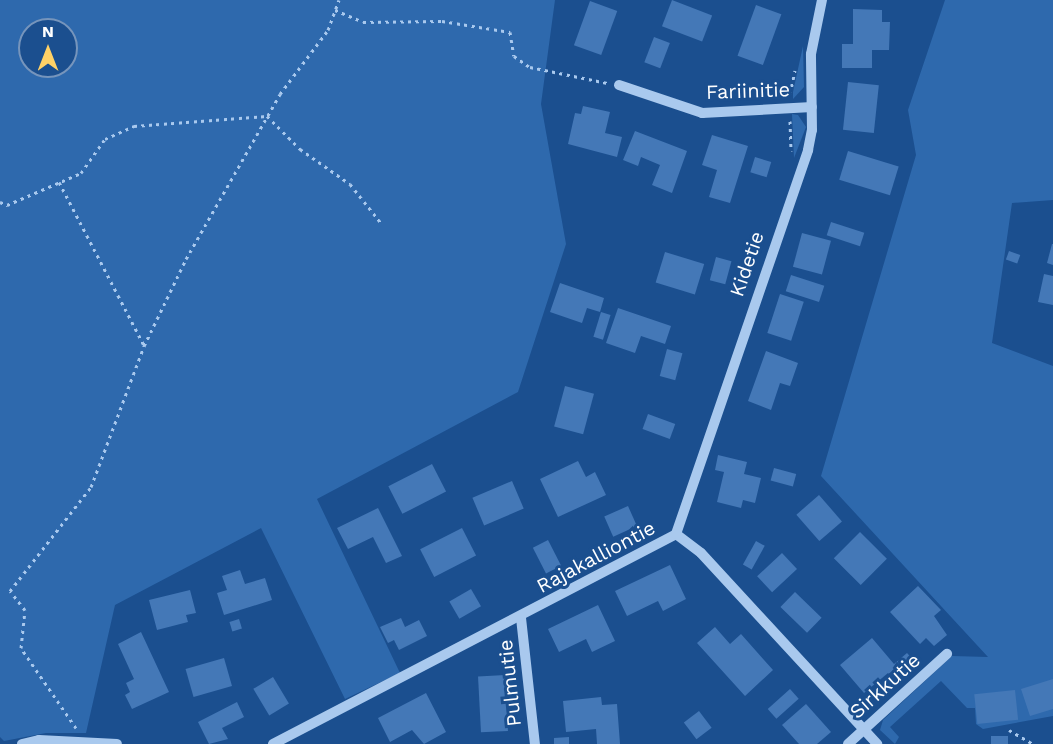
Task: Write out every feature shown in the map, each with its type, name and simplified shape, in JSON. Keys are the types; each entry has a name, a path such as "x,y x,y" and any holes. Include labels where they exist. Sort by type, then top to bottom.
{"street":[{"name":"Kidetie","path":"676,534 808,150 812,107 811,54 822,0"},
{"name":"Fariinitie","path":"619,85 702,113 812,107"},
{"name":"Rajakalliontie","path":"273,744 521,618 676,534 701,552 878,744"},
{"name":"Pulmutie","path":"521,618 535,744"},
{"name":"Sirkkutie","path":"848,744 947,654"},
{"path":"22,744 86,741 117,744"}],"path":[{"path":"86,741 21,648 25,610 10,591 91,487 144,346 225,186 306,56 328,30 339,0"},
{"path":"335,10 363,22 442,21 510,32 514,56 530,67 619,85"},
{"path":"792,162 790,107 796,66"},
{"path":"0,202 7,204 81,173 105,139 134,126 267,116 300,149 350,184 381,223"},
{"path":"59,182 144,346"},
{"path":"1010,730 1017,738 1033,744"},
{"path":"1014,744 1017,738"}],"shaded area":[{"path":"0,0 555,0 541,104 566,244 518,392 317,499 400,673 345,699 261,528 115,605 86,733 46,733 4,741 0,737"},
{"path":"945,0 1053,0 1053,200 1012,203 992,343 1053,366 1053,716 983,729 976,724 975,708 967,708 941,681 890,727 899,737 895,744 880,730 883,720 952,656 988,657 821,476 916,155 908,110"},
{"path":"803,46 804,87 793,99 793,92"},
{"path":"792,114 798,115 806,127 794,158"}],"building":[{"path":"672,0 712,15 702,42 662,26"},
{"path":"590,1 617,11 601,55 574,45"},
{"path":"756,5 781,14 763,65 738,56"},
{"path":"853,9 882,10 882,22 890,22 889,50 872,50 872,68 842,68 842,44 853,44"},
{"path":"654,37 670,43 660,68 644,62"},
{"path":"848,82 879,85 874,133 843,130"},
{"path":"583,106 610,112 605,133 622,137 617,157 568,144 575,113 581,114"},
{"path":"635,131 687,151 672,193 652,185 660,165 641,157 638,166 623,160"},
{"path":"712,135 748,146 730,203 709,197 717,170 702,165"},
{"path":"848,151 899,166 890,195 839,180"},
{"path":"755,157 771,162 767,177 750,172"},
{"path":"831,222 864,233 860,246 827,235"},
{"path":"802,233 831,241 822,275 793,267"},
{"path":"1053,244 1053,265 1047,263"},
{"path":"1009,251 1020,255 1017,264 1006,259"},
{"path":"665,252 704,264 695,295 656,283"},
{"path":"716,257 731,261 725,284 710,280"},
{"path":"1044,274 1053,276 1053,305 1038,302"},
{"path":"791,275 824,286 819,302 786,291"},
{"path":"560,283 604,298 600,312 587,308 582,323 550,312"},
{"path":"780,294 804,302 791,341 767,333"},
{"path":"618,308 671,326 665,344 641,336 635,353 606,343"},
{"path":"601,312 611,315 603,340 593,337"},
{"path":"667,349 682,353 675,380 660,376"},
{"path":"766,351 798,363 790,386 780,383 771,410 748,401"},
{"path":"565,386 594,394 583,434 554,427"},
{"path":"648,414 675,424 670,439 643,429"},
{"path":"718,455 747,462 744,474 761,478 755,503 743,500 741,508 717,502 724,472 715,470"},
{"path":"578,461 586,477 595,472 606,495 558,517 540,479"},
{"path":"432,464 446,492 402,514 388,486"},
{"path":"774,468 796,474 793,487 771,481"},
{"path":"512,481 524,509 484,525 472,498"},
{"path":"819,495 842,521 819,541 796,515"},
{"path":"628,506 637,526 613,537 604,517"},
{"path":"378,508 402,556 386,563 373,537 348,549 337,528"},
{"path":"462,528 476,556 434,577 420,549"},
{"path":"860,532 887,559 861,585 834,558"},
{"path":"548,540 561,566 546,574 533,548"},
{"path":"756,541 765,546 752,569 743,565"},
{"path":"782,553 797,569 772,592 757,576"},
{"path":"670,565 686,599 663,611 658,601 627,616 615,591"},
{"path":"240,570 245,584 265,578 272,600 224,615 217,593 227,590 222,576"},
{"path":"918,586 941,610 934,616 947,635 934,646 926,638 920,644 890,612"},
{"path":"471,589 481,606 459,619 449,602"},
{"path":"190,590 196,613 186,615 188,622 157,630 149,600"},
{"path":"795,592 822,618 807,633 780,607"},
{"path":"598,605 615,641 592,652 586,639 559,652 548,629"},
{"path":"401,618 405,627 419,620 427,636 399,650 394,640 388,643 380,627"},
{"path":"239,619 242,629 232,631 229,622"},
{"path":"715,627 730,644 741,634 773,670 745,696 697,643"},
{"path":"141,632 169,692 132,709 125,695 130,692 126,683 134,679 118,644"},
{"path":"872,638 894,664 907,653 919,666 897,684 888,673 864,693 840,665"},
{"path":"224,658 232,686 194,697 186,669"},
{"path":"505,675 508,731 481,732 478,676"},
{"path":"273,677 289,704 269,715 253,689"},
{"path":"1053,679 1053,709 1030,716 1021,689"},
{"path":"790,689 799,699 776,719 768,709"},
{"path":"1015,690 1018,720 977,724 974,694"},
{"path":"426,693 446,732 424,744 412,730 390,742 378,718"},
{"path":"601,697 602,705 617,704 620,744 597,744 596,729 566,732 563,701"},
{"path":"237,702 244,717 222,728 228,739 209,744 198,722"},
{"path":"806,704 831,732 817,744 799,744 782,725"},
{"path":"699,711 712,728 696,739 684,722"},
{"path":"991,736 1008,736 1008,744 991,744"},
{"path":"569,737 569,744 554,744 554,738"}]}
